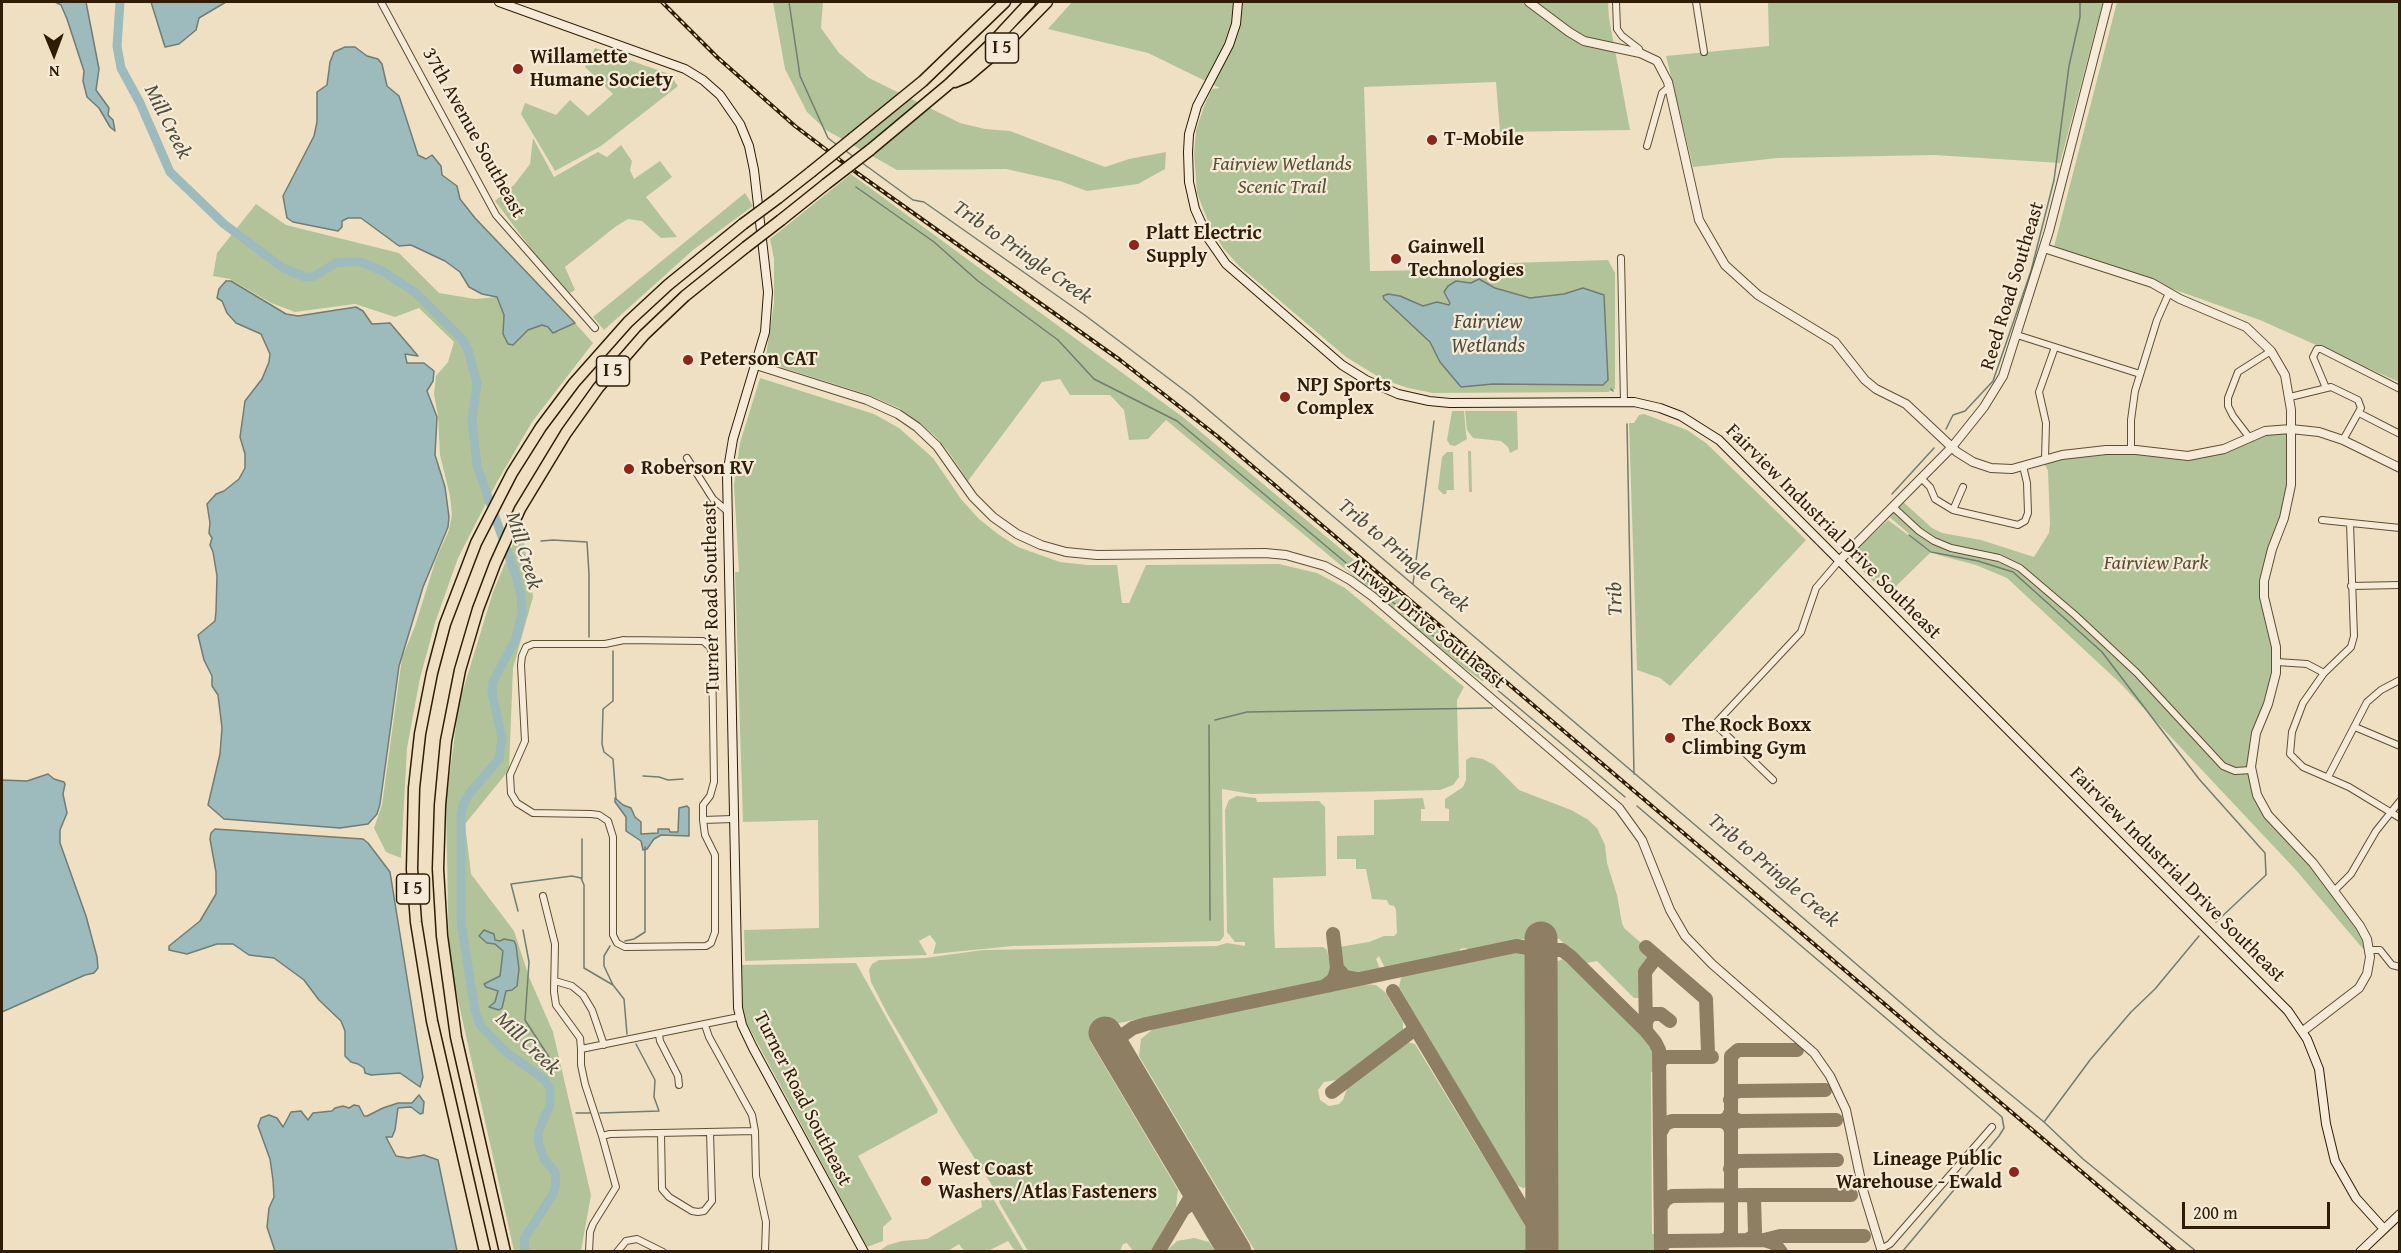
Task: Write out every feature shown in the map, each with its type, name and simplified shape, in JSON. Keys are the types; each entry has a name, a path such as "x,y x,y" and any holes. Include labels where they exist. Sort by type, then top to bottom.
{"highway":[{"path":"993,13 998,2"},
{"name":"I 5","path":"485,1251 425,985 415,914 412,846 417,762 430,681 445,624 462,578 502,491 558,405 615,336 668,285 923,81 1005,2"},
{"name":"I 5","path":"505,1251 456,1037 444,956 438,869 442,776 450,718 469,635 495,564 513,523 545,463 584,406 644,335 670,310 746,247 870,150 949,84 1030,2"},
{"name":"I 5","path":"949,84 967,77 1006,44 1047,2"}],"main road":[{"name":"Turner Road Southeast","path":"499,2 685,69 711,87 734,113 745,135 752,159 768,280 766,325 729,458 726,510 736,977 739,1017 753,1048 864,1251"},
{"name":"Fairview Industrial Drive Southeast","path":"1238,2 1236,24 1229,45 1197,106 1189,134 1187,161 1190,192 1198,219 1213,247 1235,274 1342,365 1366,380 1398,394 1450,403 1624,402 1669,411 1712,435 2288,1011 2302,1031 2315,1058 2321,1078 2326,1124 2335,1161 2352,1192 2384,1228"},
{"path":"2360,1251 2400,1214"}],"street":[{"name":"37th Avenue Southeast","path":"381,2 496,215 595,328"},
{"path":"1529,2 1569,32 1584,40 1640,53 1653,58 1660,65 1669,87 1697,211 1710,243 1725,265 1758,295 1834,342 1865,380 1876,389 1906,404 1965,458 1985,467 2004,469 2085,452 2131,450 2188,456 2224,449 2265,431 2291,429 2319,432 2343,440 2400,468"},
{"path":"1616,2 1617,28 1622,36 1639,49 1640,53"},
{"path":"1696,2 1704,51"},
{"name":"Reed Road Southeast","path":"1839,561 1952,447 1997,387 2005,371 2044,248 2108,2"},
{"path":"1647,146 1662,93 1669,87"},
{"path":"2044,248 2152,283 2169,293 2246,327 2271,351 2285,375 2290,397 2291,485 2288,503 2266,565 2264,581 2264,597 2273,632 2277,662 2274,683 2256,733 2251,770 2258,795 2268,814 2305,853 2334,891 2363,931 2370,950 2367,974 2359,988 2302,1031"},
{"path":"1621,258 1624,402"},
{"path":"2131,450 2131,420 2140,374 2157,320 2169,293"},
{"path":"2017,335 2140,374"},
{"path":"2044,459 2046,423 2039,392 2055,347"},
{"path":"2326,388 2313,357 2317,349 2400,390"},
{"path":"2249,437 2233,416 2228,406 2228,398 2238,372 2271,351"},
{"name":"Airway Drive Southeast","path":"756,365 867,400 898,414 917,427 937,446 973,497 993,517 1017,534 1049,548 1090,555 1276,554 1317,563 1350,580 1618,808 1642,840 1670,910 1685,936 1712,964 1802,1040 1826,1070 1846,1110 1857,1168 1881,1250"},
{"path":"2290,397 2335,387 2358,400 2361,403 2359,413 2343,440"},
{"path":"2359,413 2400,434"},
{"path":"687,458 713,499 726,510"},
{"path":"1922,479 1930,487 1935,499 1953,510 2016,525 2027,519 2028,495 2023,466"},
{"path":"1953,510 1963,487"},
{"path":"1893,507 1919,531 1934,541 1951,548 1999,558 2020,568 2129,666 2223,766 2235,771 2251,770"},
{"path":"2322,520 2400,528"},
{"path":"2350,523 2351,586 2355,623 2351,647 2324,673 2310,692 2296,717 2289,746 2290,754 2303,767 2328,777 2400,818"},
{"path":"1773,780 1715,724 1801,632 1816,588 1839,561"},
{"path":"2351,586 2400,585"},
{"path":"624,640 695,640 708,644 712,653 714,776 713,790 703,805 703,820 705,835 715,855 716,932 711,943 700,946 620,945 613,935 613,837 608,821 591,814 533,813 517,803 511,793 510,775 525,741 521,665 526,647 533,644 605,644 624,640"},
{"path":"2277,662 2307,664 2324,673"},
{"path":"2328,777 2367,702 2381,690 2400,680"},
{"path":"2355,727 2400,746"},
{"path":"2334,891 2351,874 2369,842 2400,801"},
{"path":"703,820 733,819"},
{"path":"543,896 554,935 556,1005 580,1038 581,1065 585,1084 616,1187 593,1224 589,1251"},
{"path":"2370,950 2381,951 2397,967"},
{"path":"555,981 572,986 583,995 592,1010 604,1045"},
{"path":"581,1049 739,1017"},
{"path":"705,1025 709,1037 752,1115 755,1131 756,1176 766,1222 765,1251"},
{"path":"659,1034 660,1041 678,1076 679,1085"},
{"path":"1881,1250 1890,1244 1992,1127"},
{"path":"602,1136 755,1131"},
{"path":"661,1133 662,1189 669,1197 692,1211 698,1212 704,1211 712,1201 710,1132"},
{"path":"616,1251 626,1242 637,1239 663,1251"}],"green space":[{"path":"773,2 823,2 821,28 839,53 869,78 960,123 985,129 1010,131 1105,167 1129,159 1166,152 1165,169 1138,184 1087,191 1060,181 1006,169 897,170 826,130 807,112 785,69"},
{"name":"Fairview Wetlands Scenic Trail","path":"1072,2 1608,2 1630,130 1500,132 1496,82 1364,87 1370,271 1505,269 1509,268 1509,263 1608,260 1615,273 1615,389 1608,392 1433,393 1382,379 1346,357 1239,266 1223,248 1209,224 1197,193 1194,153 1196,131 1204,106 1212,89 1220,88 1148,53 1048,29"},
{"path":"1768,2 2103,2 2060,163 1935,155 1778,158 1693,167 1666,56 1769,46"},
{"path":"2117,2 2399,2 2399,382 2260,320 2054,247"},
{"path":"595,48 669,74 678,86 601,146 555,171 521,114 525,103 556,115 570,100 588,116 613,94 585,67"},
{"path":"533,138 554,177 598,152 607,157 621,145 632,161 630,170 634,179 660,161 672,177 646,197 677,237 661,238 642,221 628,219 565,267 575,290 570,293 535,254 495,201 514,185 530,164"},
{"path":"851,174 1184,418 1498,680 1482,681 1462,666 1166,420 1148,439 1129,440 1124,410 1110,395 1070,395 1060,379 1042,382 968,481 934,435 899,408 866,394 771,364 766,355 774,303 774,259 770,239"},
{"path":"745,193 753,206 693,250 604,330 593,317"},
{"path":"256,204 286,225 399,253 439,293 475,299 497,297 504,316 503,334 513,345 528,330 542,325 558,332 575,323 593,343 532,422 497,482 458,558 435,623 420,678 407,748 401,858 386,852 374,828 382,805 402,658 415,626 436,559 449,530 452,515 440,455 438,416 434,394 436,376 448,362 454,342 419,308 395,317 355,304 295,312 271,303 230,279 213,276 217,253"},
{"path":"760,378 874,414 899,428 933,458 961,499 979,519 1018,547 1060,562 1117,565 1122,603 1129,603 1146,565 1279,564 1317,573 1345,588 1464,687 1457,700 1459,777 1453,785 1440,790 1251,794 1222,789 1224,936 1220,941 1013,946 933,954 936,943 930,935 919,941 927,955 745,961 744,930 819,928 818,820 743,822 735,572 739,572 734,485 740,443"},
{"path":"1452,411 1464,411 1467,439 1455,446 1450,445 1447,440"},
{"path":"1465,411 1517,411 1518,449 1510,453 1508,447 1501,441 1473,438 1467,430"},
{"path":"1644,414 1687,430 1706,443 1806,540 1670,686 1660,678 1637,670 1629,423 1634,423 1639,415"},
{"name":"Fairview Park","path":"2291,429 2291,485 2264,581 2277,666 2252,751 2257,795 2360,926 2370,957 2295,869 2120,683 2007,578 1976,565 1938,555 1922,545 1886,514 1901,500 1932,528 1942,533 1981,540 2034,557 2049,533 2050,524 2048,471 2043,460 2106,450 2188,456 2246,438"},
{"path":"1468,451 1471,451 1472,492 1469,492"},
{"path":"1447,452 1453,452 1454,490 1447,490 1446,494 1443,494 1438,489 1442,457"},
{"path":"1888,520 1931,552 1887,595 1851,559 1854,552"},
{"path":"521,525 533,597 513,668 509,770 465,824 471,874 514,931 529,977 553,1032 591,1195 581,1251 514,1251 449,960 446,802 459,703 493,592"},
{"path":"1471,757 1483,759 1494,765 1519,790 1571,810 1597,828 1605,845 1607,863 1624,928 1640,942 1650,957 1643,971 1640,998 1634,998 1597,961 1586,963 1556,938 1524,939 1469,950 1460,949 1460,952 1385,968 1379,956 1376,959 1380,969 1354,974 1347,973 1343,968 1339,947 1369,942 1384,936 1394,936 1397,933 1396,910 1394,906 1389,905 1387,900 1372,899 1366,869 1356,869 1356,859 1337,859 1337,836 1374,835 1374,800 1423,798 1425,809 1421,809 1421,821 1449,821 1449,809 1445,808 1445,799 1463,787 1466,780 1466,760"},
{"path":"1237,796 1256,798 1257,802 1319,801 1325,807 1326,876 1273,878 1274,926 1275,948 1323,947 1327,950 1331,968 1330,975 1321,982 1119,1023 1090,1041 1178,1190 1176,1207 1151,1251 1133,1251 1127,1243 1123,1244 1120,1251 1028,1251 1000,1204 997,1193 888,1015 871,982 869,970 872,964 879,960 925,958 983,950 1217,946 1227,943 1245,946 1245,942 1235,942 1227,932 1225,810 1229,800"},
{"path":"1516,952 1524,953 1530,963 1531,1181 1529,1186 1523,1188 1516,1185 1399,987 1401,978 1406,975"},
{"path":"1563,959 1645,1038 1652,1049 1654,1072 1651,1072 1652,1234 1655,1234 1655,1251 1559,1251 1555,1239 1553,968 1555,962"},
{"path":"856,963 938,1110 937,1113 858,1156 892,1219 883,1227 883,1241 867,1247 743,1016 742,965"},
{"path":"1363,984 1376,985 1385,992 1403,1022 1403,1030 1399,1036 1343,1079 1324,1082 1318,1090 1320,1100 1329,1106 1339,1104 1348,1086 1357,1078 1401,1044 1407,1042 1415,1044 1522,1220 1528,1233 1531,1251 1255,1251 1139,1056 1141,1039 1153,1029"},
{"path":"988,1197 994,1200 1024,1251 1015,1251 1008,1241 988,1251 964,1251 959,1244 948,1251 879,1251 888,1245 902,1241 927,1239 982,1207 981,1200"},
{"path":"1194,1238 1209,1242 1215,1251 1166,1251 1177,1241"}],"water":[{"path":"55,2 86,2 99,69 96,90 109,108 108,115 113,120 115,131 110,127 99,108 87,97 83,81 84,71 67,19 61,5"},
{"path":"151,2 226,2 199,18 196,30 179,44 165,47"},
{"path":"345,47 355,47 367,56 378,59 382,64 387,86 399,96 418,155 426,159 432,155 441,166 442,175 457,186 460,199 475,218 575,323 553,333 548,327 542,325 528,330 513,345 508,344 503,334 504,315 497,297 482,294 469,287 460,272 445,261 411,245 399,246 361,218 348,218 342,221 342,227 338,231 293,222 287,218 283,196 314,136 317,122 317,92 327,85 330,62 334,52"},
{"name":"Fairview Wetlands","path":"1479,279 1495,288 1530,298 1564,294 1583,288 1604,295 1608,380 1603,385 1493,384 1461,387 1440,362 1430,342 1383,296 1388,294 1400,296 1423,306 1437,302 1449,305 1444,292 1448,286 1456,281 1471,283"},
{"path":"226,281 231,281 286,314 298,316 356,307 363,311 372,324 390,323 418,356 405,354 407,363 424,363 434,371 433,381 427,391 437,417 435,455 445,487 448,527 423,587 399,666 380,804 377,814 368,824 340,828 224,819 208,805 220,754 222,728 218,695 212,686 212,676 204,660 198,635 215,621 216,611 217,576 210,545 212,538 209,533 207,504 216,494 224,491 239,479 245,468 245,454 240,437 245,401 262,379 270,354 261,334 236,323 227,313 222,301 217,298 219,289"},
{"path":"48,774 65,784 63,794 67,813 60,830 60,843 86,916 98,968 94,973 2,1012 2,780 27,781"},
{"path":"615,798 631,808 635,817 641,822 641,834 658,833 658,829 678,832 679,808 687,806 689,808 689,836 661,835 643,850 641,841 626,831 626,817 615,802"},
{"path":"215,829 363,839 368,843 390,872 423,1077 420,1087 400,1073 371,1075 365,1073 364,1068 358,1064 351,1062 345,1056 345,1031 341,1021 319,1000 304,980 274,958 249,955 233,944 217,944 187,954 169,950 169,946 200,921 216,894 216,872 210,839"},
{"path":"484,930 494,934 495,940 514,941 516,945 519,969 517,986 506,991 502,1008 499,1010 489,1007 495,1002 498,991 484,984 500,976 503,951 479,936"},
{"path":"419,1095 424,1102 423,1113 420,1114 411,1107 398,1108 395,1130 392,1137 386,1137 396,1156 408,1158 424,1155 438,1160 457,1251 275,1251 267,1227 269,1208 274,1197 273,1180 270,1159 258,1126 261,1118 269,1115 277,1118 283,1127 291,1112 301,1111 308,1120 313,1113 332,1111 343,1106 349,1108 354,1105 359,1106 364,1116 367,1116 398,1103 412,1103"}],"waterway":[{"name":"Mill Creek","path":"120,2 117,46 121,68 140,103 170,172 224,224 283,268 305,277 313,277 336,263 361,262 384,272 416,293 462,339 468,350 477,383 472,421 477,466 516,576 522,613 516,638 493,682 492,693 502,738 499,759 469,794 461,814 461,922 475,1011 481,1026 506,1052 545,1080 550,1089 550,1105 539,1130 538,1141 544,1159 555,1172 556,1184 553,1194 524,1239 525,1252"},
{"name":"Trib to Pringle Creek","path":"789,2 800,76 828,138 837,145"},
{"path":"1946,429 1953,415 1965,411 1993,381 2031,271 2054,180 2069,66 2080,17 2080,2"},
{"name":"Trib to Pringle Creek","path":"846,151 854,157"},
{"name":"Trib to Pringle Creek","path":"861,162 913,200 924,202 1086,316 1192,396 1937,1034 2044,1122 2083,1159 2197,1252"},
{"path":"856,187 934,242 978,281 1058,340 1094,379 1177,421 1625,797"},
{"name":"Trib","path":"1413,584 1434,421"},
{"name":"Trib","path":"1627,424 1634,774"},
{"path":"1892,494 1934,448"},
{"name":"Trib to Pringle Creek","path":"1909,535 1931,552 1978,561 2013,572 2102,652 2199,779 2265,853 2266,875 2216,922"},
{"path":"541,541 587,542 589,637"},
{"path":"613,651 613,701 603,709 602,744 604,752 613,759 616,799"},
{"path":"1215,720 1247,712 1492,708"},
{"path":"1209,725 1210,920"},
{"path":"643,776 668,780 683,779"},
{"name":"Trib to Pringle Creek","path":"1637,806 2002,1117 2004,1128 1999,1136 1902,1252"},
{"path":"582,839 582,879"},
{"path":"625,941 634,939 645,932 645,847"},
{"path":"518,911 511,884 572,876 581,878 584,885 584,968 613,985"},
{"path":"523,930 529,962 525,1020 549,1057"},
{"name":"Trib to Pringle Creek","path":"2044,1122 2090,1060 2131,1012 2155,989 2199,936"},
{"path":"610,946 604,956 604,966 613,985 624,999 627,1034"},
{"path":"600,1113 659,1111 654,1097 655,1080 636,1044"},
{"path":"576,1113 590,1113"}],"taxiway":[{"path":"1333,934 1337,968"},
{"path":"1119,1058 1118,1045 1123,1035 1133,1028 1146,1024 1516,946 1528,948 1541,961 1552,950 1562,950 1646,1031 1659,1050 1661,1252"},
{"path":"1646,947 1706,999 1708,1053 1704,1057"},
{"path":"1646,1031 1645,972 1654,960 1660,959"},
{"path":"1325,986 1334,979 1337,968 1345,977 1356,979"},
{"path":"1393,991 1549,1252"},
{"path":"1645,1024 1649,1016 1654,1014 1661,1014 1670,1021"},
{"path":"1332,1092 1415,1029"},
{"path":"1722,1240 1727,1239 1731,1233 1731,1056 1738,1050 1797,1050"},
{"path":"1660,1062 1664,1057 1712,1057"},
{"path":"1730,1100 1733,1093 1739,1091 1825,1090"},
{"path":"1740,1121 1734,1119 1730,1113 1728,1118 1722,1121 1730,1128 1733,1123 1740,1121 1836,1120"},
{"path":"1660,1133 1665,1124 1672,1121 1729,1121"},
{"path":"1730,1169 1738,1161 1837,1160"},
{"path":"1158,1252 1193,1193 1192,1179"},
{"path":"1750,1195 1851,1195"},
{"path":"1661,1207 1665,1200 1672,1196 1750,1195 1754,1200 1755,1232 1753,1237 1747,1240"},
{"path":"1184,1209 1189,1205 1198,1205 1211,1212"},
{"path":"1764,1240 1780,1236 1864,1236"},
{"path":"1661,1249 1668,1241 1764,1240 1774,1243 1781,1252"}],"runway":[{"path":"1541,938 1542,1252"},
{"path":"1105,1033 1235,1252"}],"railway":[{"path":"662,2 717,57 795,126 857,173 1120,360 1217,436 2176,1252"}],"place":[{"name":"Willamette Humane Society","path":"518,69"},
{"name":"T-Mobile","path":"1432,140"},
{"name":"Platt Electric Supply","path":"1134,245"},
{"name":"Gainwell Technologies","path":"1396,259"},
{"name":"Peterson CAT","path":"688,360"},
{"name":"NPJ Sports Complex","path":"1285,397"},
{"name":"Roberson RV","path":"629,469"},
{"name":"The Rock Boxx Climbing Gym","path":"1670,738"},
{"name":"Lineage Public Warehouse - Ewald","path":"2014,1172"},
{"name":"West Coast Washers/Atlas Fasteners","path":"926,1181"}]}
